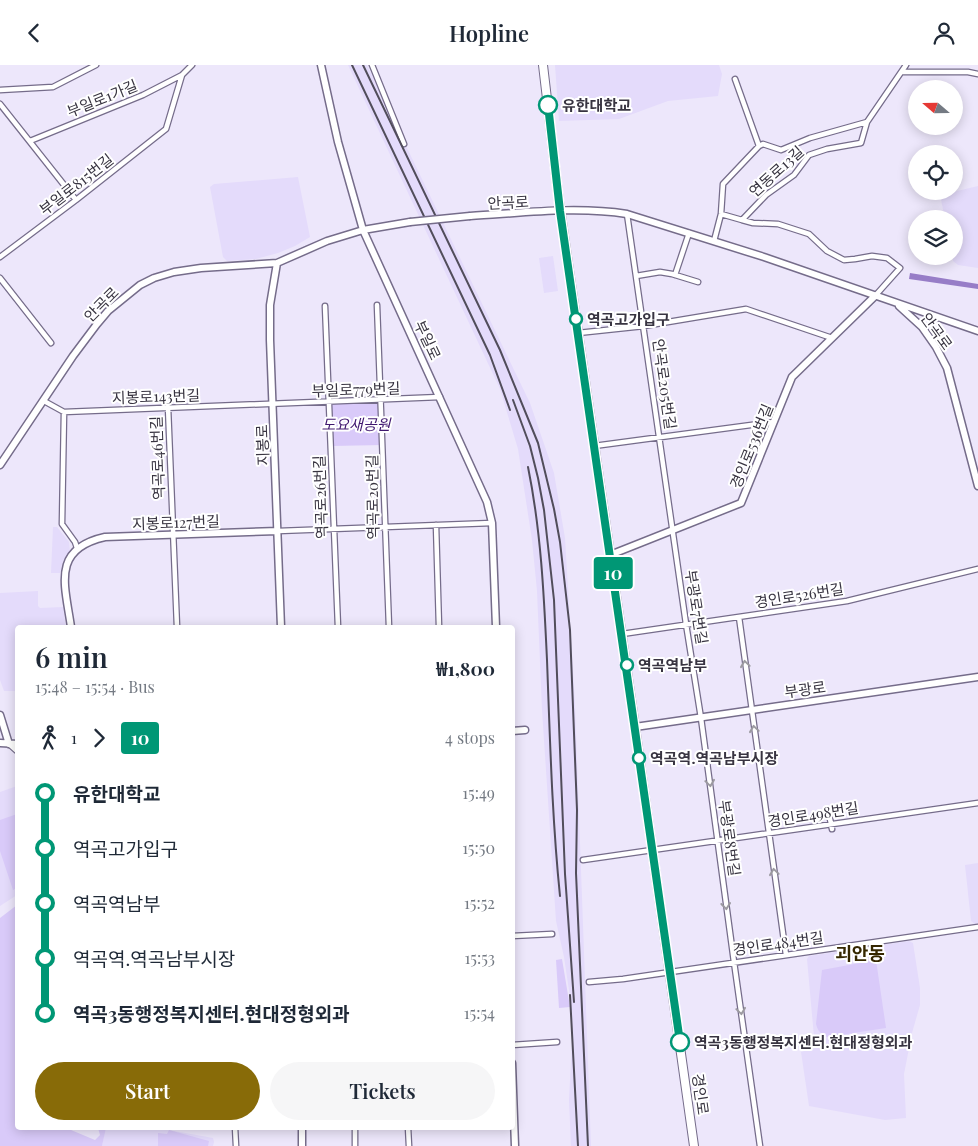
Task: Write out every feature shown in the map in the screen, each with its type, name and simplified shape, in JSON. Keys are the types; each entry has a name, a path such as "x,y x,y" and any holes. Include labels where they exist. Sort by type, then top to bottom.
{"main road":[{"name":"경인로","path":"543,65 560,211 694,1146"}],"street":[{"name":"부일로1가길","path":"0,89 53,87 96,65"},
{"name":"부일로1가길","path":"30,141 143,95 182,75 192,65"},
{"name":"부일로","path":"321,65 338,142 363,230 483,491 492,523 495,625"},
{"path":"372,65 404,144"},
{"name":"연동로13길","path":"742,220 766,195 794,175 809,155 827,149 861,143 867,122 906,65"},
{"path":"902,72 968,72 978,74"},
{"name":"부일로1가길","path":"166,129 182,75"},
{"name":"연동로13길","path":"735,79 759,145 781,150 810,138 867,122"},
{"path":"0,105 76,200"},
{"name":"부일로815번길","path":"0,257 166,129"},
{"path":"714,241 722,215 723,184 759,145"},
{"name":"안곡로","path":"0,465 73,356 97,324 108,311 140,285 154,278 174,272 214,267 277,263 327,241 363,230 410,222 470,216 560,211 612,212 627,214 714,241 896,303 922,327 936,347 947,368 978,486"},
{"name":"안곡로205번길","path":"627,214 672,529"},
{"path":"722,215 753,223 778,224 809,234 826,251 844,260 872,256 887,258 900,268 875,296"},
{"path":"676,275 689,233"},
{"name":"지봉로","path":"277,263 270,305 270,372 281,625"},
{"path":"636,276 660,272 698,281"},
{"path":"0,278 51,343"},
{"name":"경인로536번길","path":"610,555 741,503 792,377 875,296"},
{"path":"896,303 978,331"},
{"name":"역곡로20번길","path":"377,305 389,625"},
{"name":"역곡로26번길","path":"325,306 338,625"},
{"path":"578,333 644,326 746,309 832,338"},
{"name":"부일로779번길","path":"272,405 440,397"},
{"path":"44,401 64,412 62,524 75,541 77,548 69,559 64,573 70,625"},
{"name":"지봉로143번길","path":"64,412 272,405"},
{"name":"역곡로46번길","path":"168,407 177,625"},
{"path":"594,446 774,422"},
{"path":"278,531 492,523"},
{"path":"436,525 439,625"},
{"name":"부광로7번길","path":"672,529 701,718"},
{"name":"지봉로127번길","path":"77,548 90,541 105,537 278,531"},
{"name":"경인로526번길","path":"622,634 847,601 978,569"},
{"path":"739,617 786,955"},
{"name":"부광로","path":"635,727 978,677"},
{"path":"0,715 9,744 15,750"},
{"name":"부광로8번길","path":"701,718 760,1146"},
{"path":"515,731 525,730"},
{"path":"0,743 15,744"},
{"name":"경인로498번길","path":"583,859 718,841 830,821 978,803"},
{"path":"830,821 832,829"},
{"name":"경인로484번길","path":"589,982 623,979 978,927"},
{"path":"515,936 552,934"},
{"path":"515,1045 557,1043"},
{"path":"235,1130 236,1146"},
{"path":"302,1130 302,1146"},
{"path":"355,1130 355,1146"},
{"path":"408,1130 409,1146"},
{"path":"514,1130 515,1146"}],"shaded area":[{"path":"348,65 367,65 530,403 554,473 565,538 575,704 591,1146 571,1146 569,1100 572,1042 570,997 556,921 542,710 537,591 532,540 518,449 500,389"},
{"name":"유한대학교","path":"555,65 719,65 722,74 718,96 668,101 619,119 559,121"},
{"path":"298,177 310,237 278,253 256,259 227,261 223,257 210,187 214,184"},
{"path":"978,186 978,268 958,265 963,265 963,210 943,210 941,200 963,200 963,190"},
{"path":"553,256 558,291 544,293 539,258"},
{"path":"910,273 978,284 978,289 909,279"},
{"path":"53,527 57,527 69,542 70,552 63,561 60,573 51,573"},
{"path":"38,591 38,606 40,608 63,607 66,625 15,625 15,691 4,691 0,680 0,593"},
{"path":"15,787 15,896 0,906 0,792"},
{"path":"978,863 978,923 975,924 971,921 965,865"},
{"path":"909,941 913,943 920,988 920,1005 904,1074 906,1118 885,1120 809,1106 801,1052 815,1048 807,959 809,956"},
{"path":"105,1130 169,1130 213,1138 214,1142 213,1146 102,1146"}],"green space":[{"name":"도요새공원","path":"381,401 383,445 331,446 329,402"},
{"path":"15,815 15,889 13,890 0,851 0,820"},
{"path":"15,907 15,1130 71,1130 95,1140 100,1135 99,1130 106,1130 102,1146 0,1146 0,918"},
{"path":"562,959 570,1007 559,1008 556,960"},
{"path":"876,960 886,1028 827,1037 819,1030 816,1024 822,970"},
{"path":"169,1130 209,1141 208,1146 158,1146 158,1133 167,1134"}],"railway":[{"path":"352,65 490,355 510,410"},
{"path":"363,65 500,350 538,443 554,509 560,542 570,630 577,810 576,873 588,1146"},
{"path":"513,400 530,446 538,478 544,510 554,600 565,874 574,1002"},
{"path":"528,467 536,515 543,587 553,808 560,896"},
{"path":"570,995 578,1146"}],"bus line":[{"name":"10","path":"548,105 560,211 680,1042"}],"place":[{"name":"유한대학교","path":"548,105"},
{"name":"역곡고가입구","path":"576,319"},
{"name":"역곡역남부","path":"627,665"},
{"name":"역곡역.역곡남부시장","path":"639,758"},
{"name":"역곡3동행정복지센터.현대정형외과","path":"680,1042"}],"district":[{"name":"괴안동","path":"860,953"}]}
